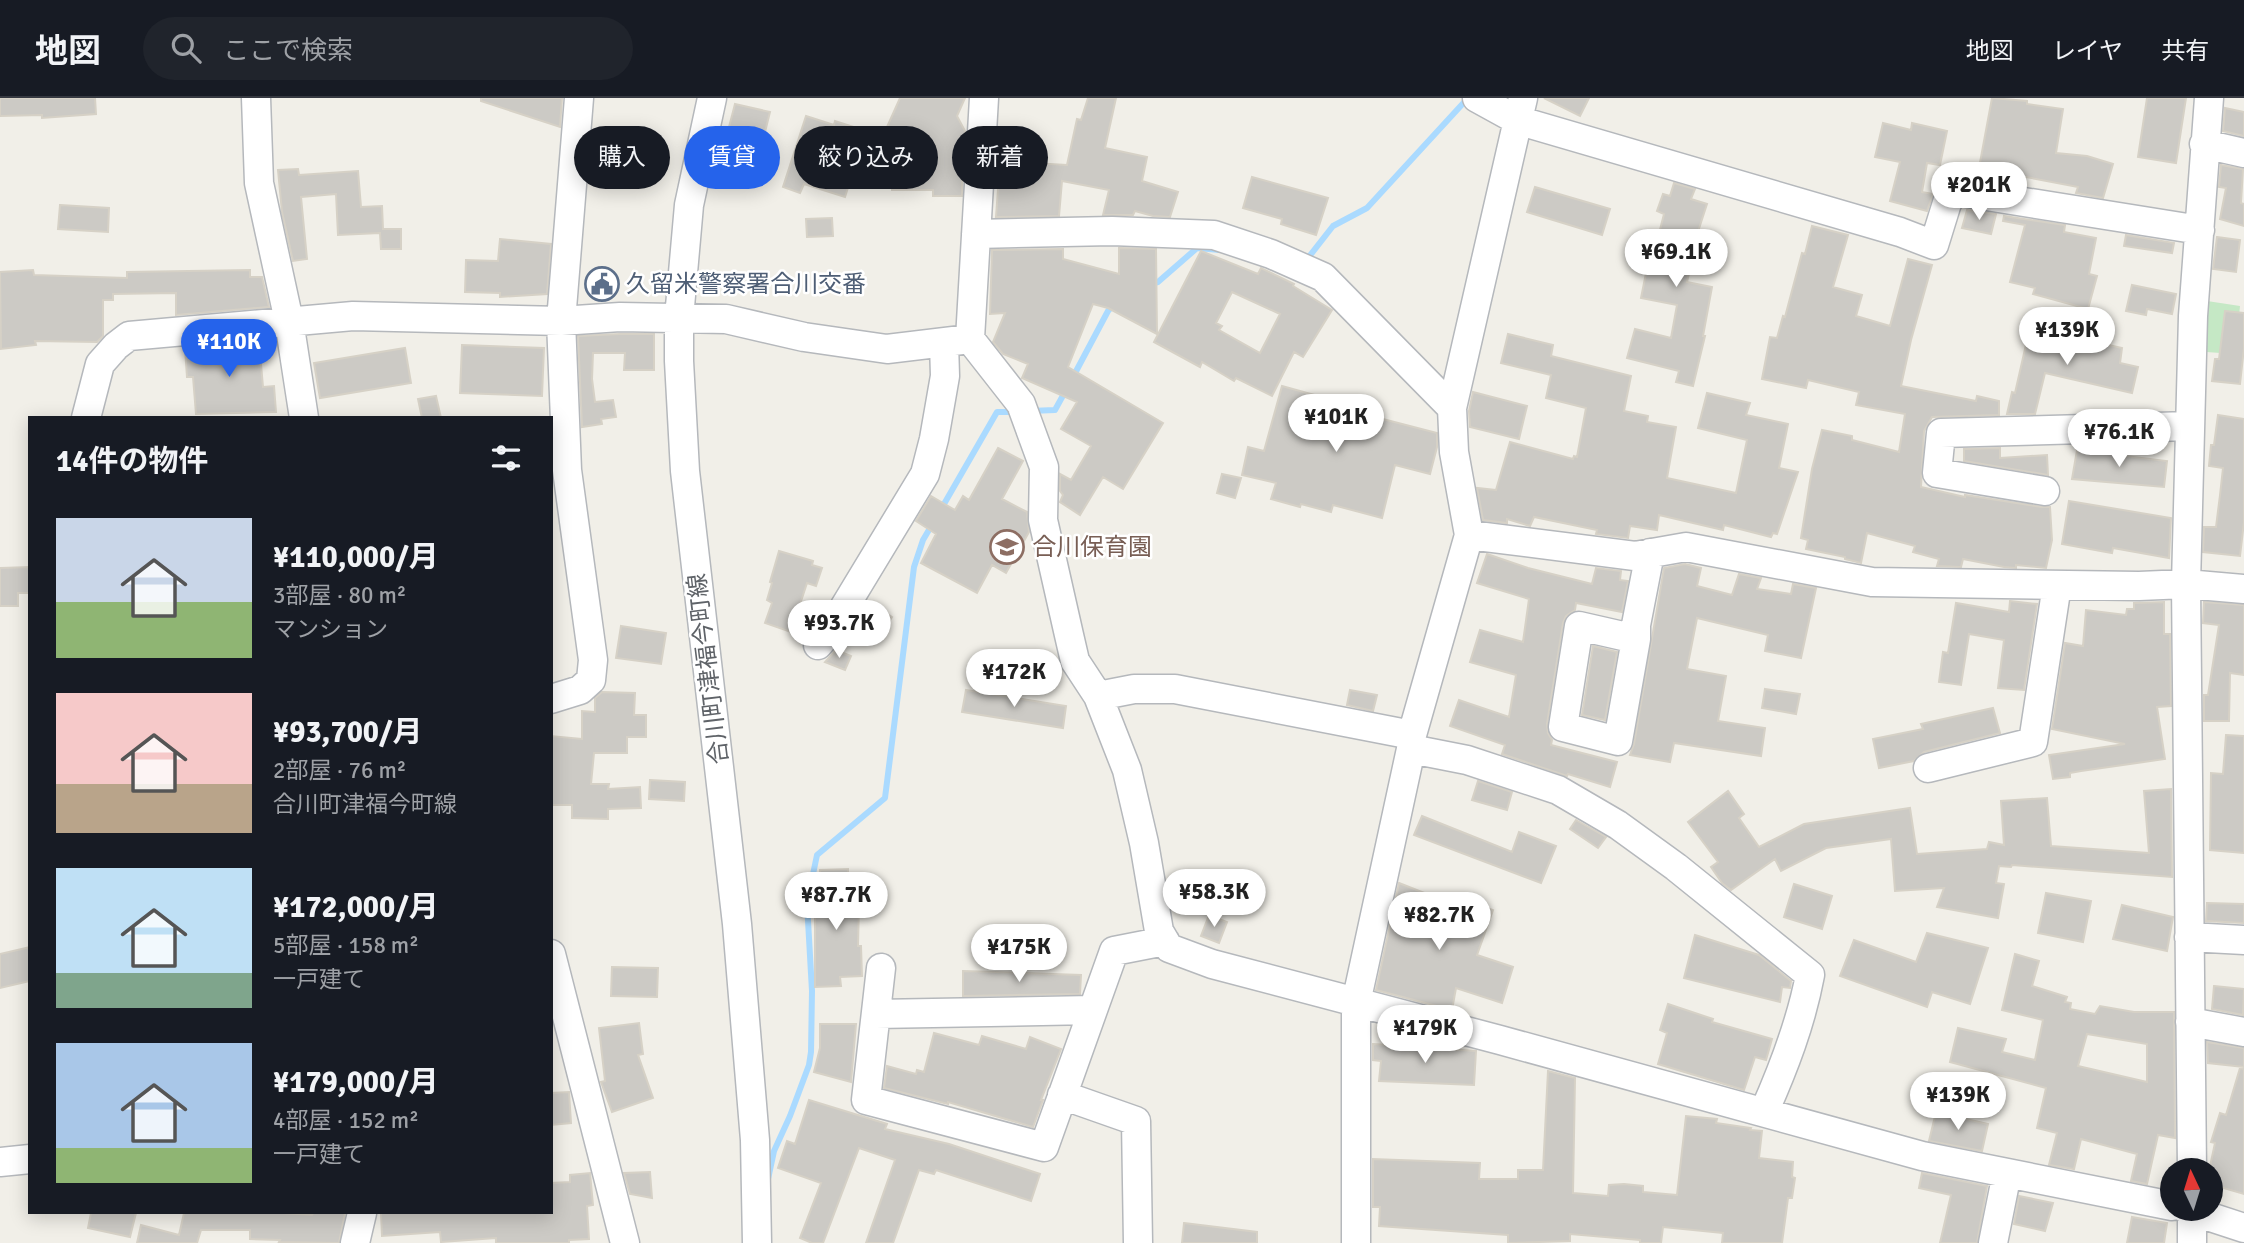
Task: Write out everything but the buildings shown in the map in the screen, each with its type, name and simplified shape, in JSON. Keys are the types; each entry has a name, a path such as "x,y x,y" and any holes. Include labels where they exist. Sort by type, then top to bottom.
{"street":[{"path":"256,98 258,183 289,321 304,416"},
{"path":"553,698 580,690 591,680 593,660 567,470 561,321 579,98"},
{"name":"合川町津福今町線","path":"712,98 689,205 679,317 685,471 737,924 755,1140 757,1243"},
{"path":"818,645 830,631 925,474 945,376 957,341 976,234 984,98"},
{"path":"1477,98 1520,109 1934,245 1947,204 1955,191 2200,230"},
{"path":"2192,1158 2186,584 2193,316 2209,98"},
{"path":"1356,1243 1356,1003 1412,742 1469,535 1454,452 1452,408 1520,109"},
{"path":"2204,144 2244,153"},
{"path":"976,234 1112,231 1214,235 1271,254 1323,277 1452,408"},
{"path":"87,416 100,364 129,336 289,321 354,316 561,321 679,317 726,319 804,337 887,349 957,341"},
{"path":"957,341 1021,404 1044,467 1043,520 1075,661 1098,696 1126,770 1144,843 1159,932 1169,948 1212,964 1922,1156 2160,1204"},
{"path":"2045,491 1937,473 1941,433 2190,426"},
{"path":"1469,535 1634,556 1686,547 1871,582 2186,584 2244,589"},
{"path":"1636,639 1636,625 1650,553"},
{"path":"1928,768 2033,742 2056,584"},
{"path":"1098,696 1134,689 1175,689 1412,742 1558,790 1618,825 1676,867 1810,975 1803,1010 1786,1063 1764,1112"},
{"path":"2189,937 2244,940"},
{"path":"881,968 866,1100 1044,1147 1114,951 1165,941"},
{"path":"553,962 625,1243"},
{"path":"876,1014 1093,1010"},
{"path":"2190,1022 2244,1032"},
{"path":"1062,1096 1136,1121 1138,1243"},
{"path":"1993,1243 2007,1173"},
{"path":"355,1243 362,1214"},
{"path":"2222,1221 2244,1228"},
{"path":"2188,1222 2192,1243"}],"green space":[{"path":"2194,299 2240,306 2235,354 2192,351"}],"waterway":[{"path":"1304,258 1308,258 1333,226 1367,208 1468,98"},
{"path":"1150,284 1158,282 1197,248 1220,250"},
{"path":"1073,377 1114,304"},
{"path":"1030,411 1055,410 1066,390"},
{"path":"940,511 997,412 1016,412"},
{"path":"768,1179 774,1151 790,1116 809,1065 811,1052 812,991 807,903 817,855 885,798 914,567 923,540 933,523"}],"place":[{"name":"久留米警察署合川交番","path":"602,284"},
{"name":"合川保育園","path":"1007,547"}]}
